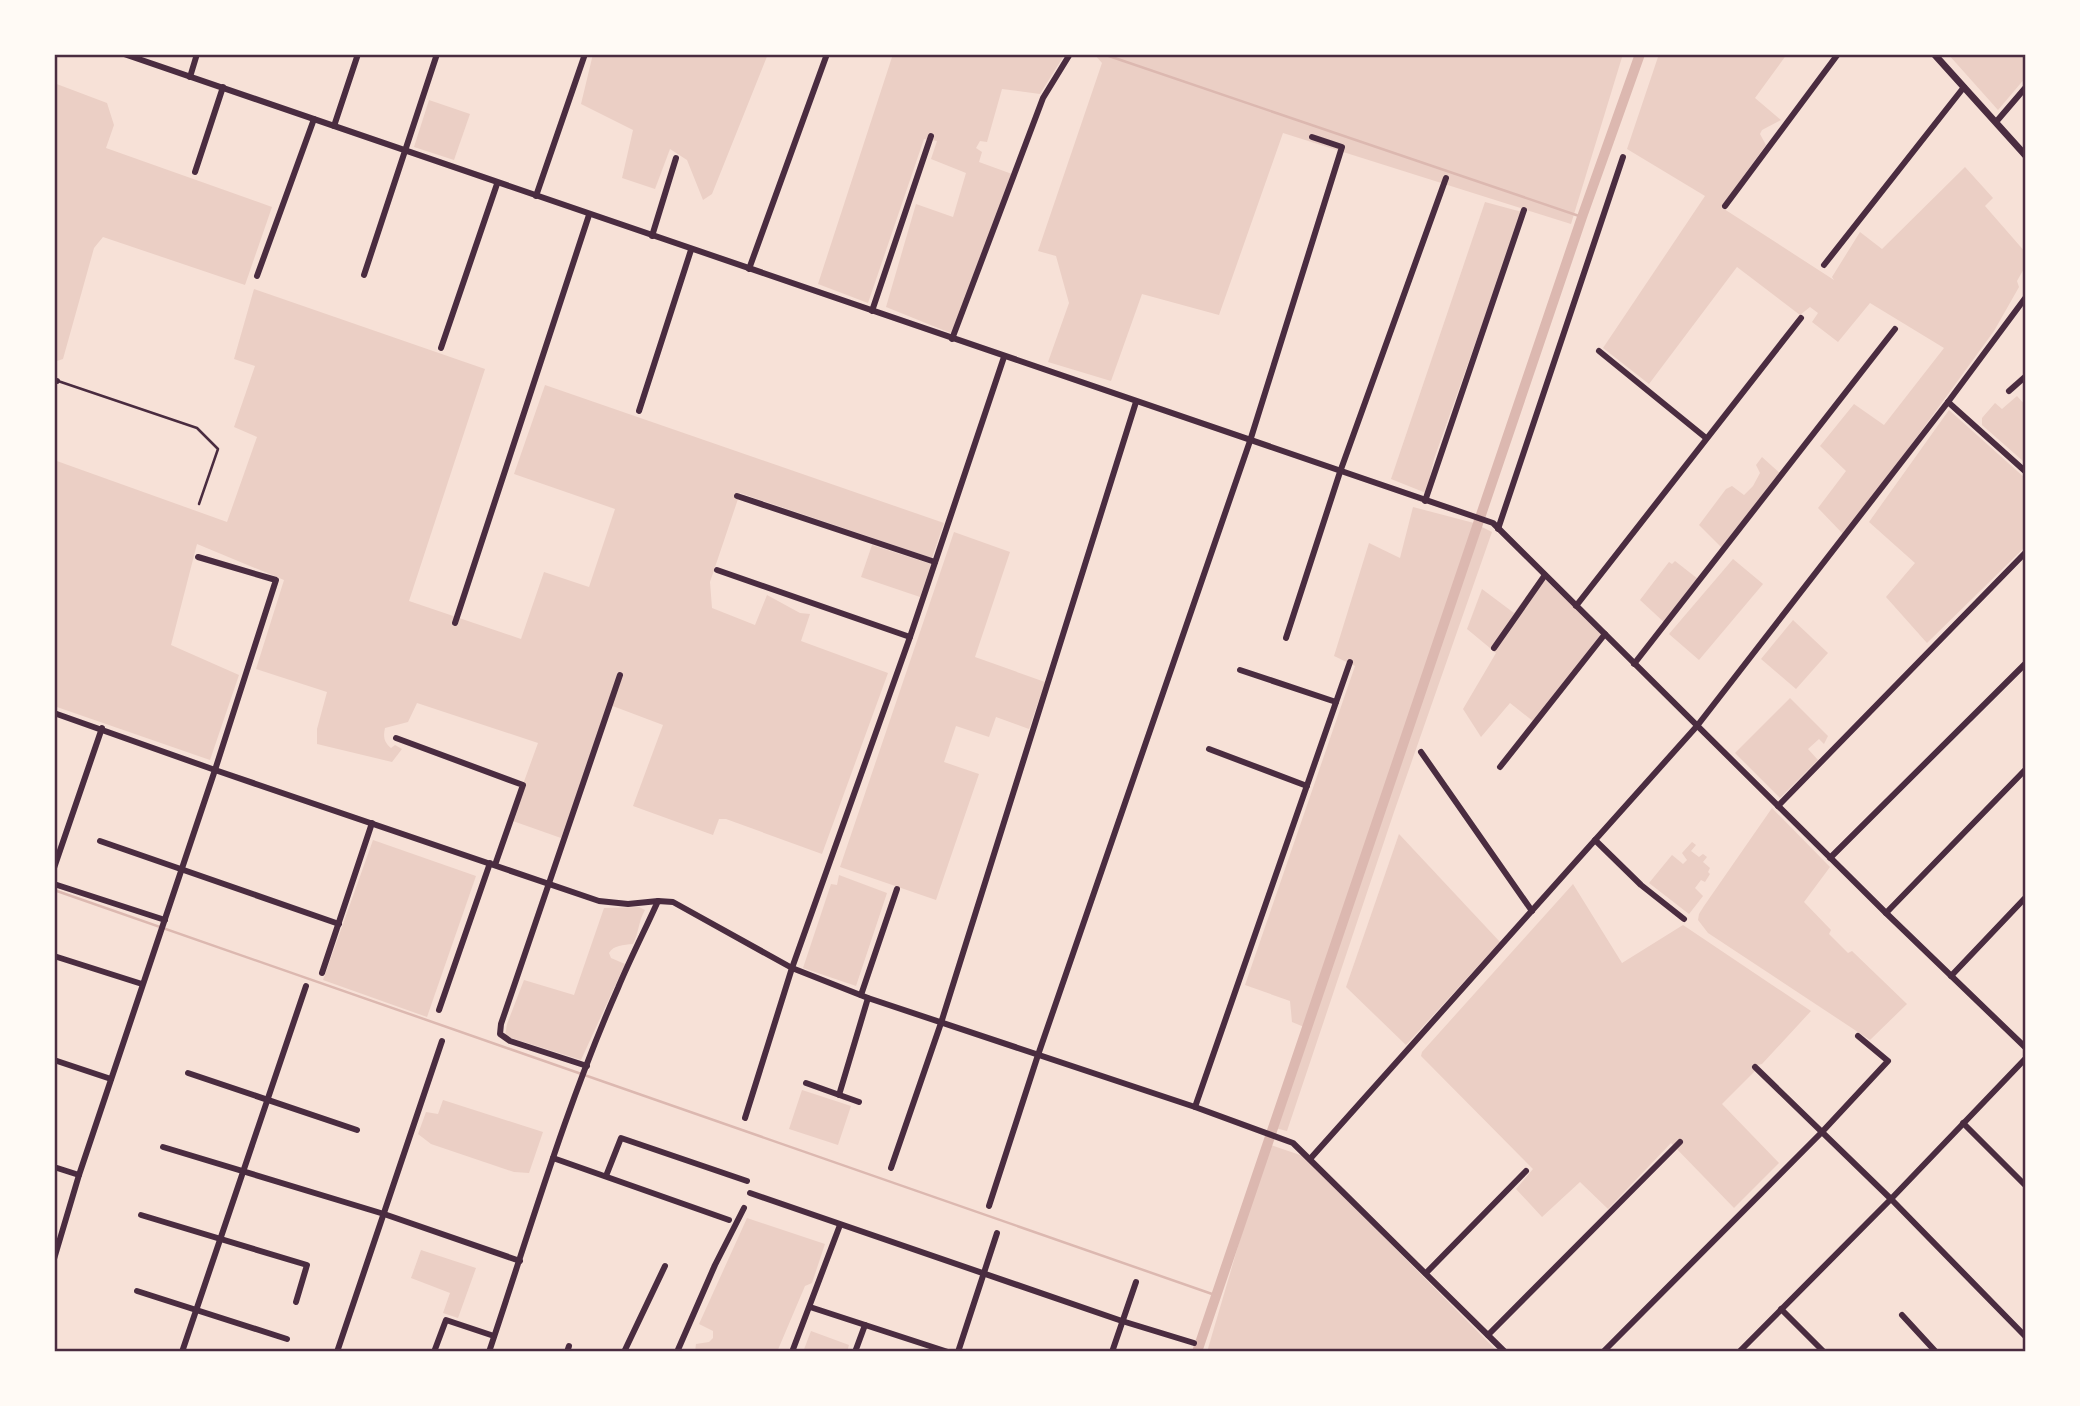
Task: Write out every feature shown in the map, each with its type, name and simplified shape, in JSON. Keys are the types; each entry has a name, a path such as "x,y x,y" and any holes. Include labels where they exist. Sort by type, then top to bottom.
{"street":[{"path":"124,54 1496,526 1830,858 2026,1048"},
{"path":"190,76 197,54"},
{"path":"334,126 358,54"},
{"path":"364,275 438,54"},
{"path":"536,196 584,54"},
{"path":"749,269 827,54"},
{"path":"952,339 1043,98 1070,54"},
{"path":"1725,206 1838,54"},
{"path":"1934,54 2026,156"},
{"path":"195,172 223,87"},
{"path":"1824,265 1964,87"},
{"path":"1996,122 2026,88"},
{"path":"257,276 314,119"},
{"path":"872,311 931,136"},
{"path":"989,1206 1038,1055 1250,440 1342,146 1312,136"},
{"path":"1496,526 1623,157"},
{"path":"652,236 676,158"},
{"path":"1286,638 1340,472 1446,178"},
{"path":"441,348 497,184"},
{"path":"1425,501 1524,210"},
{"path":"455,623 589,215"},
{"path":"639,411 691,250"},
{"path":"1310,1159 1697,726 2026,297"},
{"path":"1576,606 1801,318"},
{"path":"1634,664 1895,329"},
{"path":"1599,351 1706,438"},
{"path":"745,1118 792,968 910,637 1004,357"},
{"path":"2009,391 2026,376"},
{"path":"891,1168 941,1023 1136,402"},
{"path":"1948,402 2026,472"},
{"path":"737,496 935,562"},
{"path":"1778,806 2026,552"},
{"path":"54,1259 79,1175 276,580 198,557"},
{"path":"718,570 910,637"},
{"path":"1494,648 1545,575"},
{"path":"1500,767 1605,634"},
{"path":"1195,1107 1350,662"},
{"path":"1830,858 2026,663"},
{"path":"1240,670 1336,702"},
{"path":"587,1066 510,1041 500,1034 501,1024 551,884 620,675"},
{"path":"54,713 599,901 628,904 673,902 792,968 864,997 1195,1107 1293,1143 1505,1352"},
{"path":"54,868 102,728"},
{"path":"396,738 523,785 439,1010"},
{"path":"1209,749 1307,786"},
{"path":"1422,752 1532,911"},
{"path":"1886,913 2026,769"},
{"path":"322,973 373,823"},
{"path":"1595,840 1641,885 1684,919"},
{"path":"100,841 339,924"},
{"path":"54,884 164,922"},
{"path":"839,1095 864,997 897,889"},
{"path":"1951,976 2026,897"},
{"path":"489,1352 553,1158 587,1066 617,989 659,901"},
{"path":"54,957 142,984"},
{"path":"183,1352 306,986"},
{"path":"1603,1352 1822,1132 1888,1061 1858,1036"},
{"path":"337,1352 442,1041"},
{"path":"1739,1352 2026,1058"},
{"path":"54,1060 111,1079"},
{"path":"1755,1068 1891,1199 2026,1337"},
{"path":"188,1073 357,1130"},
{"path":"806,1083 859,1102"},
{"path":"1963,1123 2026,1186"},
{"path":"606,1176 621,1138 747,1181"},
{"path":"1488,1335 1679,1142"},
{"path":"163,1147 384,1213 520,1261"},
{"path":"553,1158 729,1220"},
{"path":"54,1167 79,1175"},
{"path":"1426,1273 1527,1171"},
{"path":"750,1193 1122,1321 1194,1343"},
{"path":"677,1352 715,1265 744,1208"},
{"path":"141,1215 307,1265 296,1302"},
{"path":"792,1352 840,1225"},
{"path":"958,1352 997,1233"},
{"path":"624,1352 665,1266"},
{"path":"1112,1352 1136,1282"},
{"path":"137,1291 287,1339"},
{"path":"810,1307 948,1352"},
{"path":"1781,1309 1824,1352"},
{"path":"1902,1315 1936,1352"},
{"path":"434,1352 446,1320 494,1336"},
{"path":"855,1352 864,1325"}],"lane":[{"path":"56,381 197,428 218,449 199,504"}],"shaded area":[{"path":"593,54 768,54 712,194 703,200 687,160 670,149 655,189 622,178 633,130 581,104"},
{"path":"893,54 1065,54 1040,94 1002,89 987,142 980,141 976,148 982,152 979,162 1012,174 953,334 886,307 916,204 953,217 966,173 931,159 937,141 924,139 868,303 818,284"},
{"path":"1094,54 1623,54 1571,224 1283,133 1219,315 1142,294 1111,381 1048,362 1069,303 1056,256 1038,251 1102,63"},
{"path":"1659,54 1787,54 1755,98 1781,120 1762,130 1760,134 1766,145 1721,207 1834,280 1832,277 1860,232 1882,249 1965,167 1993,198 1985,206 2026,253 2026,265 2017,281 2019,287 1994,331 1843,534 1818,508 1846,471 1820,446 1854,404 1884,425 1944,348 1870,303 1838,342 1812,322 1818,313 1810,307 1800,315 1737,267 1649,384 1603,348 1705,196 1627,149"},
{"path":"1948,54 2026,54 2026,77 1998,110"},
{"path":"54,83 107,103 114,125 106,148 272,207 245,285 103,237 94,248 63,359 54,362"},
{"path":"429,100 470,114 454,160 414,147"},
{"path":"1485,202 1522,212 1434,459 1426,493 1391,479"},
{"path":"254,289 485,369 409,601 521,639 544,572 589,587 615,509 514,474 545,385 944,523 932,558 740,493 710,582 712,608 755,625 767,595 800,613 810,614 801,641 888,673 822,854 726,819 719,819 713,835 633,806 663,725 610,705 561,838 510,820 538,743 417,703 408,722 385,728 384,737 387,744 391,748 395,745 402,749 392,762 317,744 317,729 327,692 256,669 284,580 197,544 171,645 239,675 210,760 54,706 54,460 227,522 257,437 234,427 255,366 234,359"},
{"path":"2017,396 2026,406 2026,459 2023,461 1982,425 1982,418 1995,403 2002,409"},
{"path":"1949,410 2026,479 2026,546 1927,643 1886,597 1915,563 1869,522"},
{"path":"1762,457 1783,476 1722,548 1699,525 1726,489 1732,486 1744,495 1753,486 1760,473 1756,465"},
{"path":"1413,507 1474,523 1492,532 1287,1131 1275,1128 1309,1029 1292,1022 1290,1001 1245,985 1355,666 1334,656 1369,543 1400,558"},
{"path":"954,532 1010,552 975,657 1045,682 1029,729 996,717 989,737 956,726 944,762 979,774 936,900 840,867"},
{"path":"872,545 931,564 920,597 861,577"},
{"path":"1733,559 1763,584 1699,660 1669,634"},
{"path":"1675,561 1698,579 1666,624 1640,600 1669,562 1672,564"},
{"path":"1541,576 1603,634 1534,722 1510,703 1481,737 1463,709 1496,653 1467,629 1482,589 1514,613"},
{"path":"1793,620 1828,653 1796,689 1761,659"},
{"path":"1790,698 1828,736 1824,744 1819,739 1808,749 1818,760 1780,798 1735,753"},
{"path":"1772,808 1830,867 1804,902 1831,930 1829,934 1848,953 1852,951 1907,1004 1870,1040 1708,933 1698,920 1704,906"},
{"path":"1399,834 1500,942 1406,1045 1346,987"},
{"path":"373,840 476,876 427,1017 323,980"},
{"path":"1692,842 1696,845 1691,851 1699,857 1703,854 1707,857 1703,862 1710,868 1710,874 1705,882 1701,880 1695,888 1703,896 1689,914 1649,883 1672,855 1683,864 1687,860 1682,853"},
{"path":"839,875 887,893 856,986 803,968 831,884 837,885"},
{"path":"1573,884 1622,963 1683,925 1811,1011 1762,1064 1753,1066 1755,1071 1722,1104 1779,1163 1734,1208 1671,1143 1608,1209 1580,1182 1542,1217 1516,1189 1533,1169 1421,1056"},
{"path":"639,907 645,910 633,944 616,947 609,953 611,958 625,964 581,1060 505,1036 524,980 574,995 604,908"},
{"path":"802,1090 851,1106 838,1145 789,1129"},
{"path":"443,1100 543,1132 529,1173 514,1172 431,1144 418,1134 426,1112 438,1114"},
{"path":"1268,1144 1303,1156 1498,1352 1207,1352"},
{"path":"747,1218 825,1244 812,1283 805,1286 777,1352 695,1352 696,1344 709,1342 713,1338 713,1331 699,1324"},
{"path":"421,1250 476,1268 458,1318 443,1313 450,1293 411,1278"},
{"path":"811,1331 849,1345 847,1352 803,1352"}],"waterway":[{"path":"1103,54 1582,217"},
{"path":"1197,1352 1582,217 1640,54"},
{"path":"54,890 1215,1295"}]}
